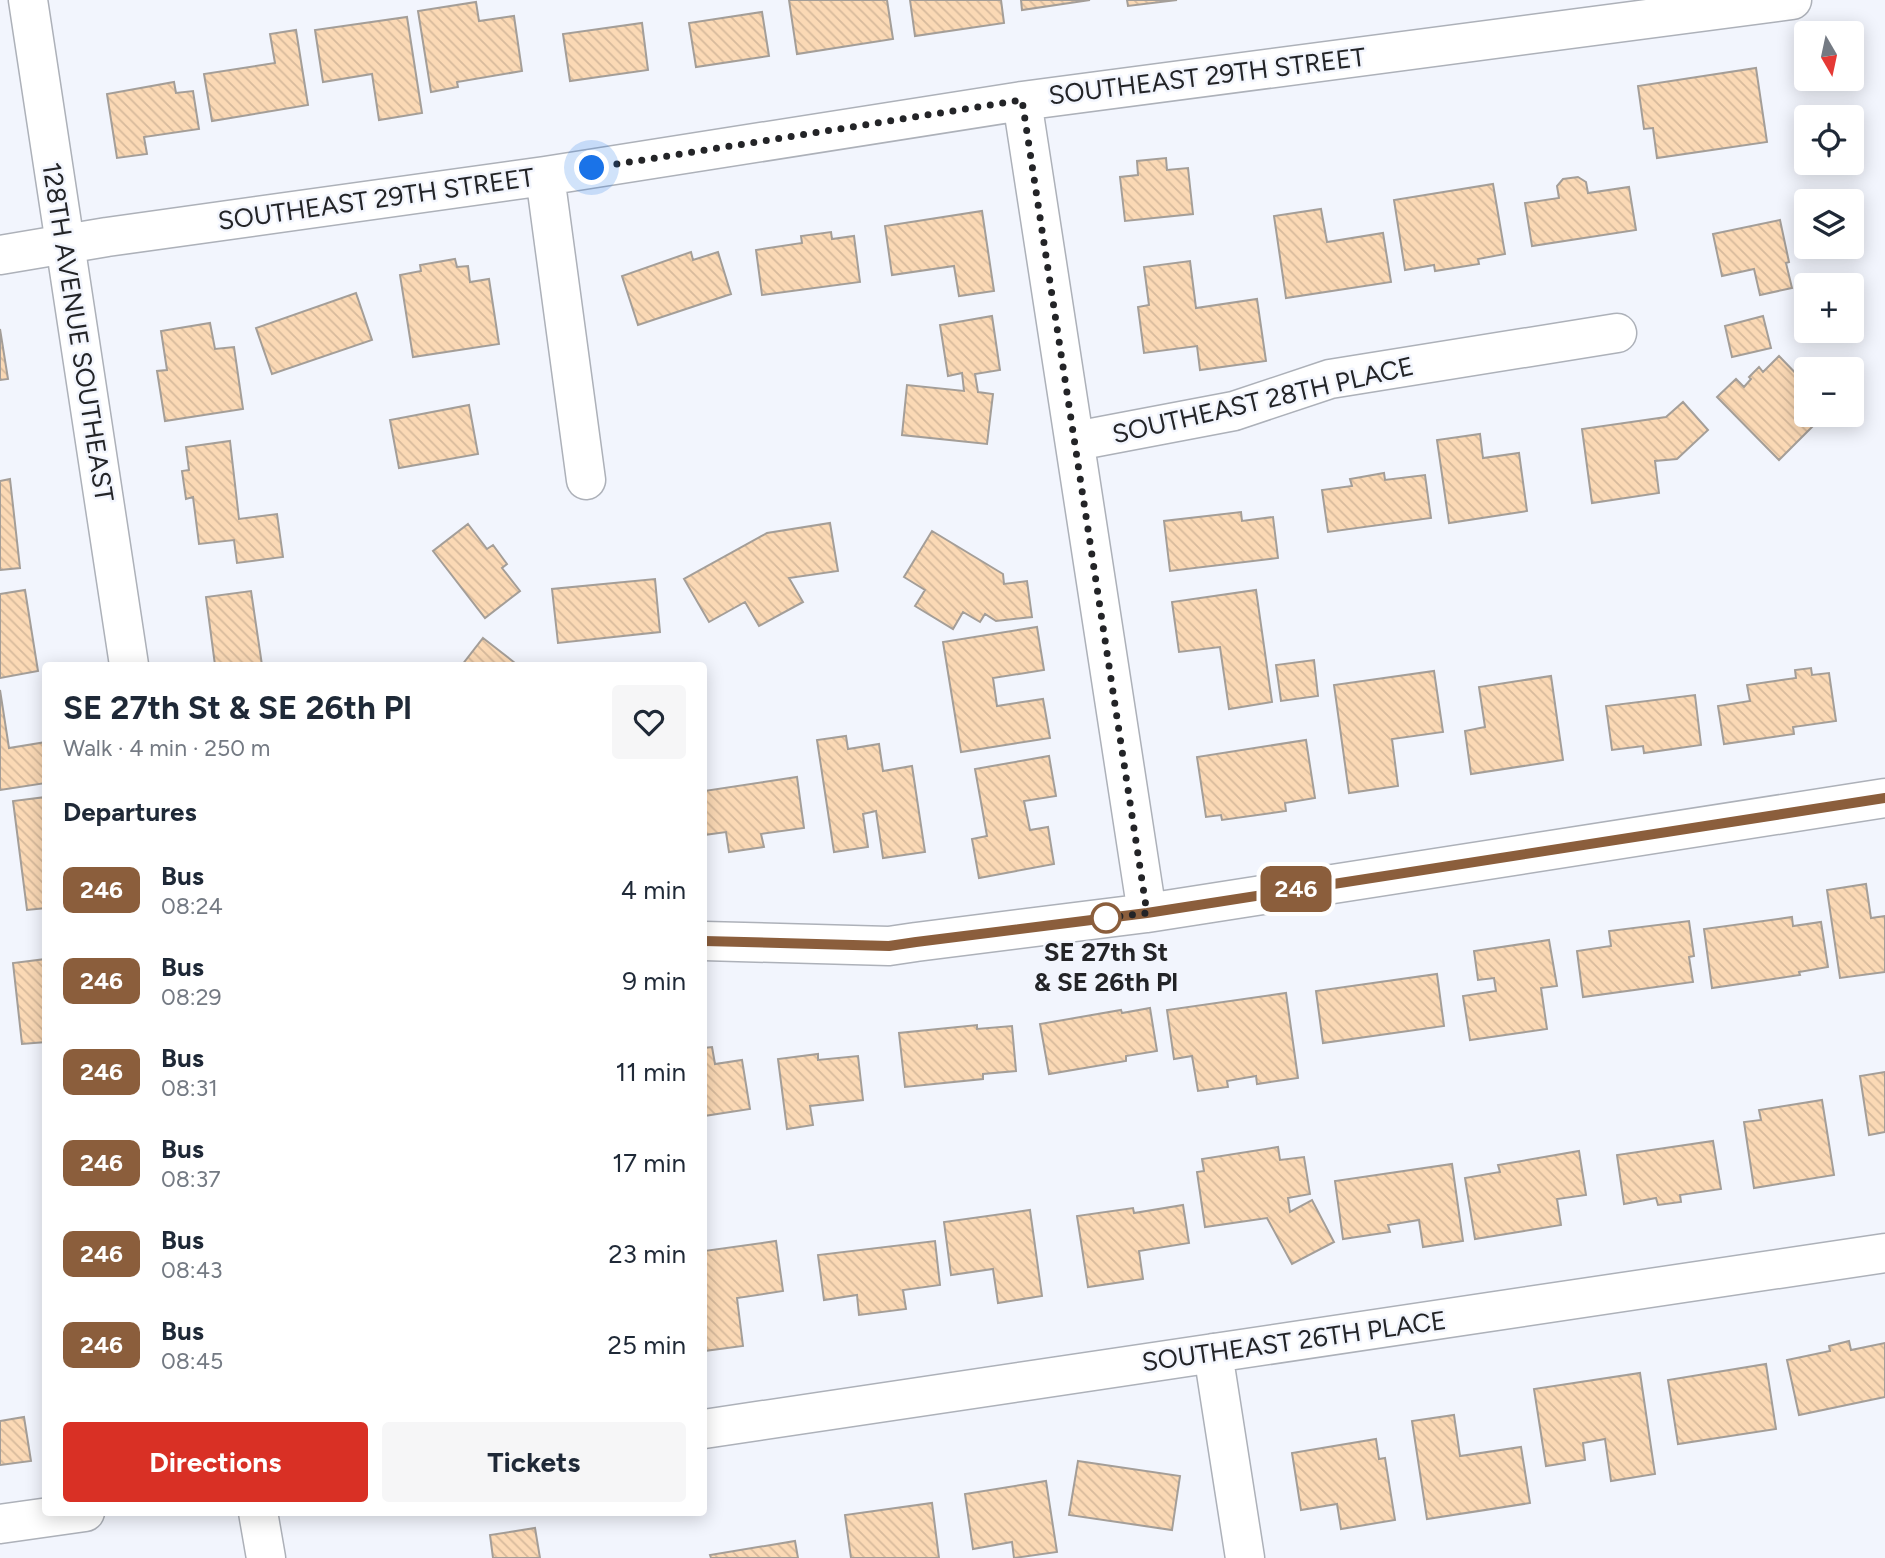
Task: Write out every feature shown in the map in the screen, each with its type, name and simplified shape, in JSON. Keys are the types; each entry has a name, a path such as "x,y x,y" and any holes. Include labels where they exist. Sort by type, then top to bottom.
{"street":[{"name":"128TH AVENUE SOUTHEAST","path":"27,0 129,662"},
{"name":"SOUTHEAST 29TH STREET","path":"0,255 545,176 1022,100 1792,0"},
{"path":"1022,100 1147,913"},
{"path":"545,176 586,480"},
{"name":"SOUTHEAST 28TH PLACE","path":"1076,441 1234,411 1330,379 1616,333"},
{"path":"707,941 889,946 1147,913 1885,798"},
{"name":"SOUTHEAST 26TH PLACE","path":"707,1429 1885,1253"},
{"path":"1213,1353 1245,1558"},
{"path":"0,1524 57,1516"},
{"path":"259,1516 266,1558"}],"building":[{"path":"789,0 887,0 893,39 797,54"},
{"path":"910,0 1001,0 1004,23 915,36"},
{"path":"1021,0 1090,0 1022,10"},
{"path":"1127,0 1177,0 1128,6"},
{"path":"476,2 479,21 514,16 522,71 457,82 458,87 431,92 418,11"},
{"path":"762,12 769,56 696,67 689,23"},
{"path":"407,17 422,113 379,120 372,74 323,82 315,30"},
{"path":"642,23 648,70 570,81 563,34"},
{"path":"296,30 308,105 212,121 204,74 275,63 270,34"},
{"path":"1756,68 1767,142 1657,158 1653,128 1644,129 1638,86"},
{"path":"174,82 176,93 193,91 199,129 144,137 147,154 117,158 107,94"},
{"path":"1166,158 1167,170 1188,168 1193,214 1125,221 1120,177 1138,175 1137,161"},
{"path":"1578,177 1586,182 1588,193 1629,187 1636,230 1532,246 1525,203 1559,198 1557,186 1563,179"},
{"path":"1493,184 1505,254 1478,259 1479,264 1435,271 1434,265 1405,270 1394,200"},
{"path":"1321,209 1327,242 1383,233 1391,282 1286,298 1274,216"},
{"path":"982,211 994,291 959,296 954,266 892,275 885,226"},
{"path":"1780,220 1792,288 1760,295 1754,269 1722,276 1713,234"},
{"path":"831,232 832,239 854,236 860,282 762,295 756,250 802,243 801,236"},
{"path":"691,252 693,260 718,252 731,294 638,325 622,276"},
{"path":"455,259 457,267 468,266 470,282 489,279 499,344 413,357 400,275 421,271 420,265"},
{"path":"1190,261 1196,308 1257,299 1266,361 1200,370 1197,346 1144,353 1138,307 1149,305 1144,267"},
{"path":"356,293 372,340 272,374 256,328"},
{"path":"992,316 1000,370 975,374 978,392 993,394 987,444 902,435 907,385 964,391 962,373 948,376 940,325"},
{"path":"1763,316 1771,348 1732,357 1725,326"},
{"path":"210,323 215,349 234,347 243,409 165,421 157,371 167,370 161,331"},
{"path":"0,329 8,379 0,380"},
{"path":"1779,356 1794,372 1794,427 1812,427 1779,460 1717,397 1736,379 1744,387 1759,367 1763,372"},
{"path":"1683,402 1708,430 1677,459 1655,461 1659,493 1592,503 1582,429 1666,417"},
{"path":"469,405 478,454 399,468 390,420"},
{"path":"1480,434 1483,458 1519,453 1527,511 1449,523 1437,440"},
{"path":"230,441 239,519 277,514 283,557 237,563 234,540 199,544 193,497 186,499 182,471 189,470 186,447"},
{"path":"1384,473 1385,480 1425,475 1431,518 1328,532 1322,490 1352,486 1350,479"},
{"path":"10,479 20,568 0,570 0,481"},
{"path":"1241,512 1242,521 1273,517 1278,558 1170,571 1164,521"},
{"path":"830,523 838,571 789,578 803,602 759,626 745,602 709,622 684,579 767,533"},
{"path":"468,524 487,549 493,545 507,564 502,568 520,591 485,618 433,551"},
{"path":"932,531 1003,574 1004,584 1027,581 1032,617 996,621 985,614 980,622 963,612 953,629 915,606 925,590 904,577"},
{"path":"655,579 660,632 558,643 552,589"},
{"path":"25,590 38,671 0,678 0,594"},
{"path":"1256,590 1272,702 1229,709 1220,647 1179,652 1172,602"},
{"path":"251,591 262,662 215,662 206,597"},
{"path":"1037,627 1044,670 993,678 997,706 1043,699 1050,738 961,752 943,642"},
{"path":"483,638 514,662 464,662"},
{"path":"1314,660 1318,696 1281,701 1276,665"},
{"path":"1811,668 1812,675 1829,673 1836,721 1793,727 1794,734 1724,744 1718,706 1750,701 1747,685 1796,678 1795,670"},
{"path":"1434,671 1443,732 1392,739 1398,786 1349,793 1334,685"},
{"path":"1551,676 1563,760 1471,774 1465,731 1485,727 1479,687"},
{"path":"0,690 9,748 42,743 42,784 0,790"},
{"path":"1695,695 1701,745 1644,753 1643,746 1612,750 1606,706"},
{"path":"846,736 848,749 879,744 883,771 912,766 925,852 883,858 876,811 863,814 868,847 834,852 817,740"},
{"path":"1306,740 1315,798 1285,803 1286,811 1222,820 1221,815 1206,817 1197,757"},
{"path":"1049,756 1056,796 1024,801 1030,830 1048,827 1054,864 979,878 972,839 987,836 975,769"},
{"path":"797,777 804,828 761,834 764,847 729,852 726,832 707,835 707,791"},
{"path":"42,797 42,908 27,910 13,801"},
{"path":"1866,884 1871,918 1885,916 1885,972 1840,978 1827,890"},
{"path":"1792,917 1793,926 1821,922 1828,967 1799,972 1800,975 1712,988 1704,929"},
{"path":"1689,921 1694,956 1689,957 1693,982 1583,997 1577,951 1611,946 1609,931"},
{"path":"1549,940 1557,986 1541,988 1547,1029 1470,1040 1463,996 1496,991 1494,978 1478,980 1474,951"},
{"path":"42,959 42,1042 22,1044 13,963"},
{"path":"1437,974 1444,1026 1323,1043 1316,991"},
{"path":"1286,993 1298,1078 1257,1084 1256,1076 1227,1081 1228,1087 1198,1091 1192,1056 1174,1059 1167,1010"},
{"path":"1150,1008 1157,1051 1126,1056 1126,1061 1049,1074 1040,1024 1121,1010 1122,1013"},
{"path":"977,1025 977,1029 1012,1026 1016,1071 983,1074 983,1079 905,1087 899,1033"},
{"path":"712,1047 715,1064 742,1060 750,1109 707,1116 707,1048"},
{"path":"818,1054 818,1060 858,1056 863,1100 810,1106 813,1125 787,1129 778,1059"},
{"path":"1885,1072 1885,1132 1869,1135 1860,1076"},
{"path":"1822,1100 1834,1175 1754,1188 1744,1122 1761,1120 1759,1110"},
{"path":"1713,1141 1721,1189 1680,1195 1681,1202 1658,1205 1656,1198 1624,1204 1617,1155"},
{"path":"1278,1147 1280,1160 1304,1157 1310,1194 1288,1198 1290,1212 1312,1200 1334,1242 1292,1264 1267,1218 1205,1227 1197,1172 1204,1171 1202,1159"},
{"path":"1579,1151 1586,1195 1557,1199 1561,1225 1475,1239 1465,1178 1500,1172 1498,1165"},
{"path":"1452,1164 1463,1241 1423,1247 1419,1220 1388,1225 1390,1232 1343,1239 1335,1181"},
{"path":"1183,1205 1189,1243 1139,1251 1143,1279 1088,1287 1077,1216 1133,1208 1134,1213"},
{"path":"1030,1210 1042,1296 998,1303 993,1269 951,1275 944,1222"},
{"path":"776,1241 783,1291 737,1298 743,1346 707,1351 707,1251"},
{"path":"935,1241 940,1285 903,1290 906,1309 859,1315 857,1295 824,1300 818,1255"},
{"path":"1849,1341 1851,1350 1885,1343 1885,1397 1799,1415 1787,1360 1830,1351 1829,1346"},
{"path":"1766,1364 1776,1429 1678,1444 1668,1380"},
{"path":"1640,1373 1655,1474 1611,1481 1605,1439 1583,1443 1585,1460 1546,1466 1534,1389"},
{"path":"1454,1415 1460,1456 1521,1447 1530,1503 1427,1519 1412,1421"},
{"path":"24,1417 31,1461 0,1465 0,1421"},
{"path":"1376,1439 1379,1459 1385,1458 1395,1520 1341,1529 1337,1504 1301,1510 1292,1453"},
{"path":"1078,1461 1180,1476 1172,1530 1069,1515"},
{"path":"1046,1481 1057,1552 1014,1558 1012,1542 973,1549 965,1494"},
{"path":"932,1503 939,1558 851,1558 845,1515"},
{"path":"535,1528 540,1558 493,1558 490,1535"},
{"path":"795,1541 798,1558 711,1558 710,1555"}],"bus line":[{"name":"246","path":"707,941 889,946 1147,913 1885,798"}],"place":[{"name":"SE 27th St & SE 26th Pl","path":"1106,918"}],"route":[{"path":"592,168 1022,100 1147,913 1106,918"}]}
